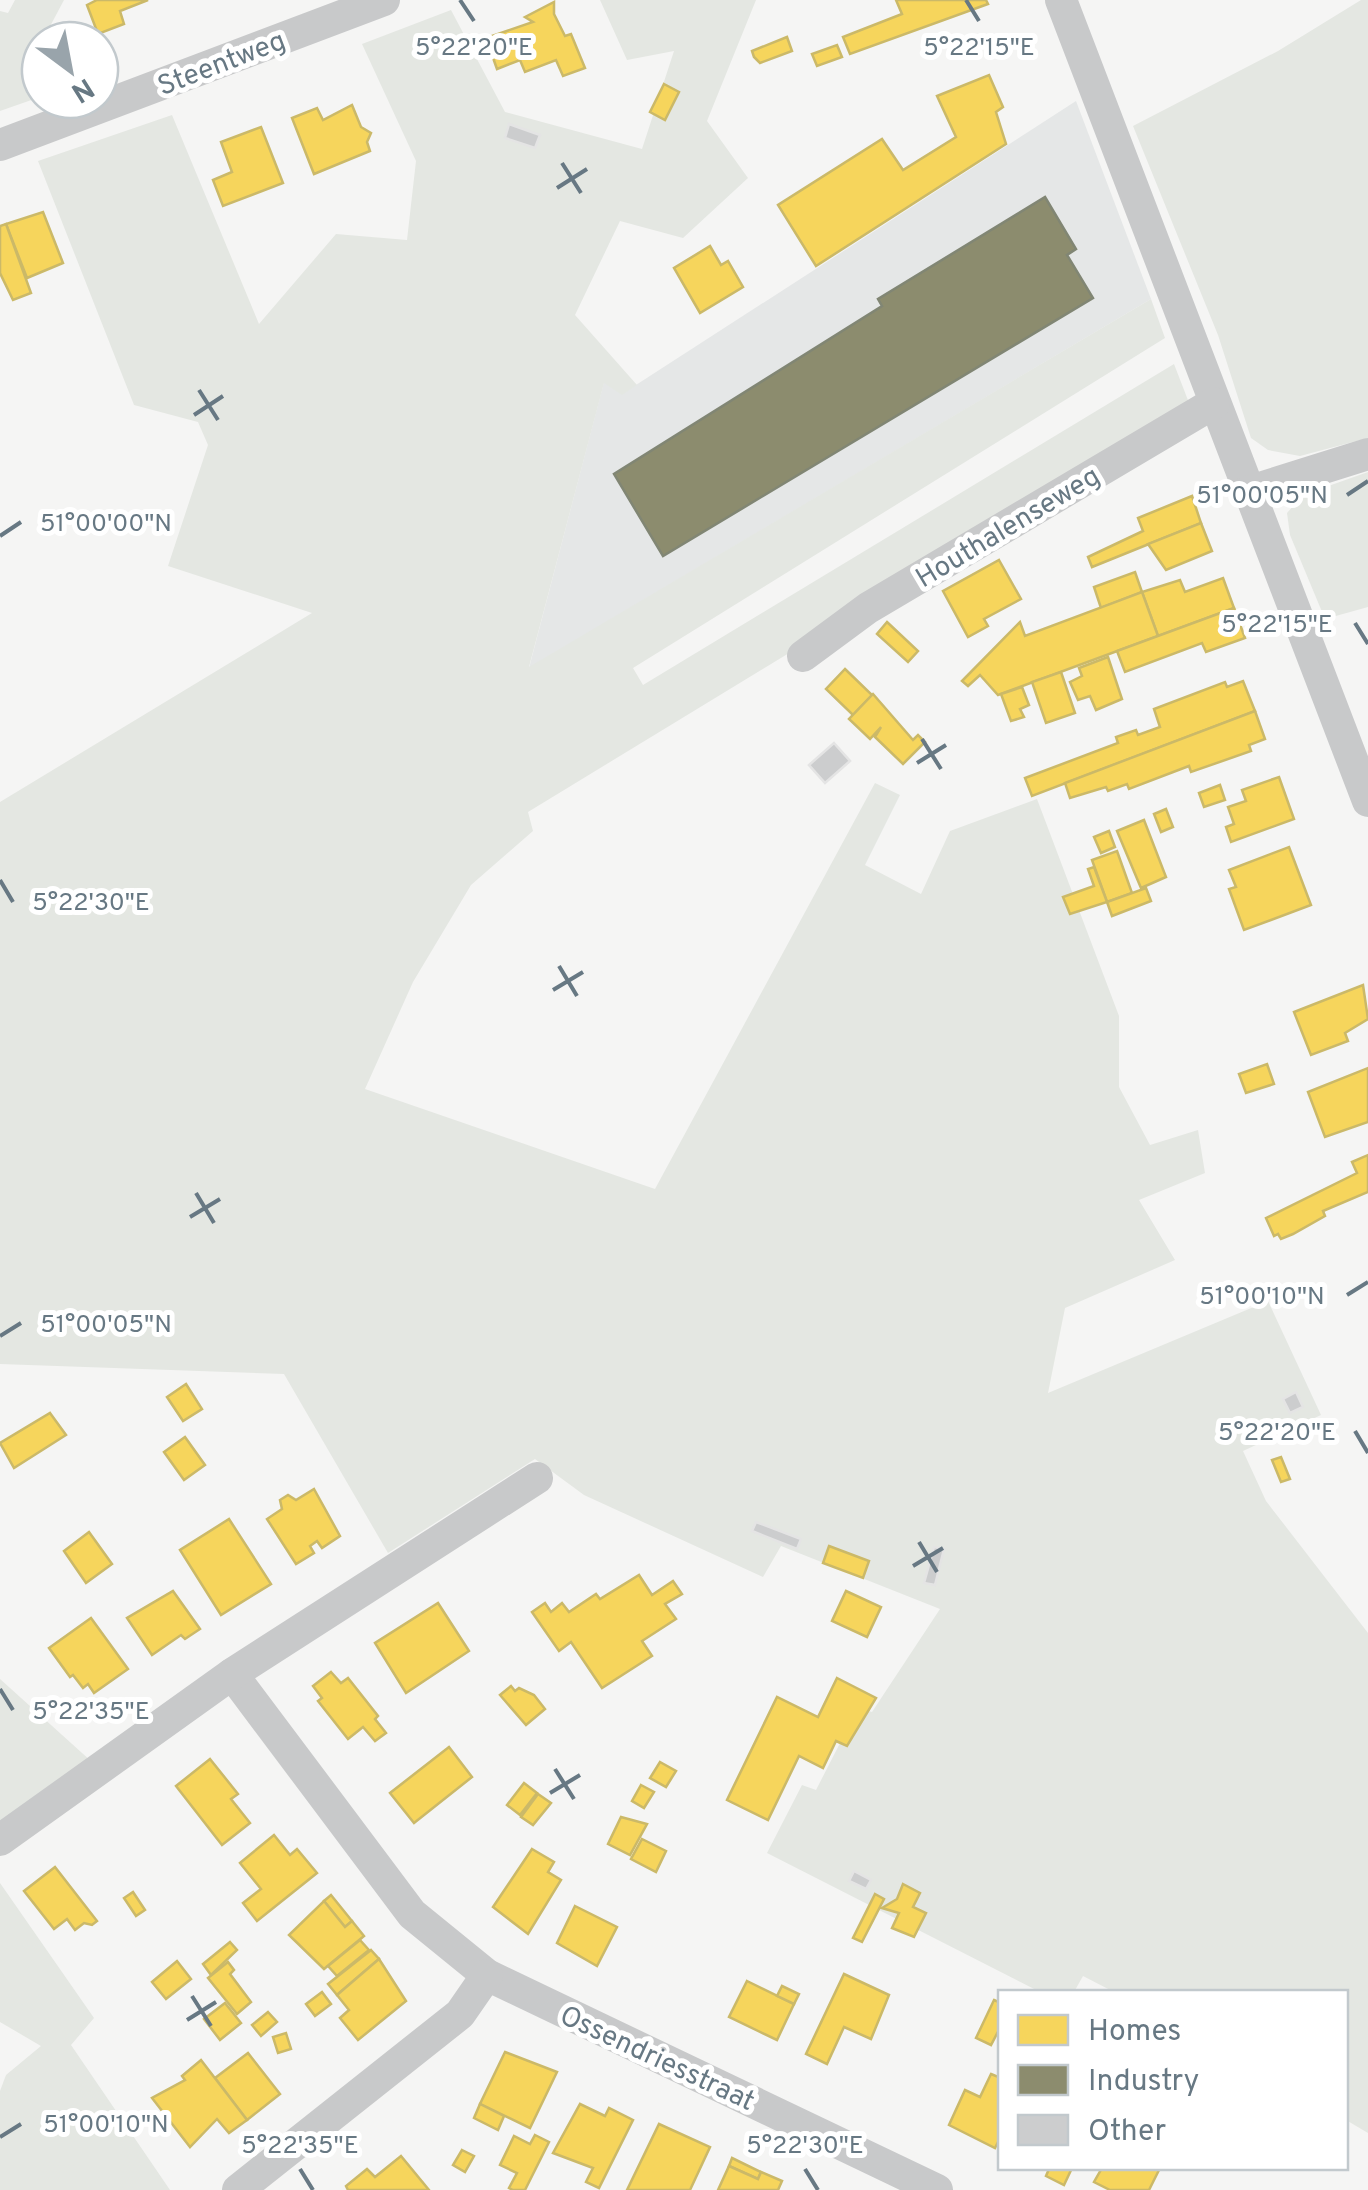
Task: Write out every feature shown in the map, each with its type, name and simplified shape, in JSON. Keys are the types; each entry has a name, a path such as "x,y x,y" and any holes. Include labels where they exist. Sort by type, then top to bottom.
{"street":[{"name":"Steentweg","path":"0,145 384,0"},
{"path":"1061,0 1368,801"},
{"name":"Houthalenseweg","path":"803,656 868,608 1214,403"},
{"path":"1247,492 1368,454"},
{"path":"0,1840 232,1674 537,1478"},
{"name":"Ossendriesstraat","path":"232,1674 412,1914 487,1975 937,2190"},
{"path":"238,2190 460,2014 487,1975"}],"shaded area":[{"path":"15,0 64,0 53,20 20,20 20,104 0,111 0,11 8,13"},
{"path":"600,0 756,0 707,121 748,178 683,238 620,221 575,315 637,385 622,395 604,383 529,667 1151,299 1165,338 633,668 643,685 1174,364 1191,408 528,812 533,831 471,885 413,982 365,1089 655,1189 875,783 900,795 865,865 921,894 950,831 1037,799 1119,1016 1119,1087 1150,1145 1198,1130 1205,1173 1139,1200 1175,1260 1065,1308 1048,1393 1268,1301 1321,1415 1243,1451 1266,1501 1368,1633 1368,2133 1348,2121 1348,1990 1110,1990 1083,1976 1075,1990 1036,1990 767,1853 802,1785 816,1790 858,1708 872,1712 940,1609 781,1546 763,1577 584,1495 535,1459 388,1553 284,1374 0,1364 0,802 312,613 168,566 208,445 198,422 134,405 38,161 172,115 259,324 336,234 407,240 416,161 362,44 451,10 505,112 642,149 674,51 627,60"},
{"path":"1361,0 1368,0 1368,438 1300,456 1268,450 1251,438 1218,335 1133,126 1278,51"},
{"path":"1076,101 1151,299 529,668 604,382 622,394"},
{"path":"1368,472 1368,607 1325,619 1290,535 1287,513 1303,495"},
{"path":"0,1679 92,1762 0,1824"},
{"path":"0,1883 94,2018 71,2045 170,2190 0,2190 0,2091 6,2075 41,2046 0,2022"}],"building: Homes":[{"path":"97,0 148,0 120,11 124,24 120,26 120,20 93,20 87,5"},
{"path":"896,0 986,0 988,4 850,54 843,37 902,14"},
{"path":"554,2 554,14 565,36 571,34 585,68 563,76 556,60 525,72 520,60 497,69 486,38 533,22 525,17"},
{"path":"787,37 792,51 760,63 754,57 752,51"},
{"path":"837,45 842,57 817,66 812,54"},
{"path":"989,75 1003,107 996,112 1006,144 816,266 778,205 882,139 903,170 956,137 937,96"},
{"path":"664,84 679,92 665,120 650,112"},
{"path":"352,105 361,127 371,133 367,142 370,151 314,174 292,118 317,108 323,120"},
{"path":"261,127 283,183 223,206 213,180 232,172 221,142"},
{"path":"43,212 63,263 27,278 6,224"},
{"path":"6,224 31,293 13,300 0,273 0,226"},
{"path":"710,246 721,265 728,261 743,287 700,313 674,268"},
{"path":"1192,496 1201,523 1092,567 1088,557 1143,531 1138,518"},
{"path":"1201,523 1212,551 1166,570 1148,544"},
{"path":"999,560 1021,599 984,619 988,626 968,637 943,591"},
{"path":"1135,572 1142,592 1101,608 1094,587"},
{"path":"1223,578 1234,608 1158,636 1142,592 1180,580 1185,592"},
{"path":"1142,592 1158,636 998,695 980,675 968,686 962,681 1020,622 1025,636"},
{"path":"1234,608 1245,638 1206,652 1202,643 1125,672 1117,651"},
{"path":"887,622 918,651 908,662 877,634"},
{"path":"1108,657 1122,699 1096,710 1090,696 1078,700 1070,682 1082,676 1079,668"},
{"path":"845,669 872,695 853,715 826,689"},
{"path":"1061,672 1075,713 1046,723 1032,682"},
{"path":"1243,681 1255,711 1032,796 1025,778 1118,743 1116,737 1160,727 1154,709 1225,682 1227,687"},
{"path":"1022,687 1029,705 1020,709 1024,717 1011,721 1001,694"},
{"path":"873,694 913,740 918,735 925,742 903,764 875,737 881,727 870,739 849,719"},
{"path":"1255,711 1265,739 1249,745 1251,751 1191,772 1189,766 1129,789 1127,784 1108,791 1106,787 1070,798 1065,783"},
{"path":"1279,777 1294,819 1231,842 1226,827 1234,824 1228,807 1246,801 1242,790"},
{"path":"1220,785 1225,800 1204,807 1199,793"},
{"path":"1166,809 1173,827 1161,832 1154,814"},
{"path":"1144,820 1166,877 1141,888 1117,831"},
{"path":"1109,831 1115,847 1101,853 1094,837"},
{"path":"1289,847 1311,905 1244,930 1229,889 1236,887 1229,870"},
{"path":"1117,851 1132,893 1107,902 1092,860"},
{"path":"1094,867 1107,902 1070,914 1063,897 1094,886 1088,869"},
{"path":"1146,888 1151,901 1112,916 1107,902"},
{"path":"1363,985 1368,1019 1345,1033 1348,1041 1311,1055 1294,1012"},
{"path":"1267,1064 1274,1084 1246,1093 1239,1074"},
{"path":"1368,1068 1368,1122 1325,1137 1308,1092"},
{"path":"1368,1155 1368,1192 1323,1211 1325,1216 1293,1234 1281,1239 1278,1234 1274,1236 1266,1218 1357,1173 1352,1162"},
{"path":"186,1384 202,1409 183,1421 167,1397"},
{"path":"50,1413 66,1435 14,1468 0,1443"},
{"path":"185,1437 205,1465 184,1480 164,1452"},
{"path":"1281,1457 1290,1479 1281,1482 1272,1460"},
{"path":"314,1489 340,1536 322,1548 317,1541 310,1546 314,1553 296,1564 267,1519 282,1509 280,1500 288,1495 296,1500"},
{"path":"229,1519 271,1584 221,1615 180,1550"},
{"path":"89,1532 112,1564 86,1583 64,1551"},
{"path":"829,1546 869,1561 863,1578 823,1563"},
{"path":"639,1575 652,1595 673,1581 682,1594 665,1604 676,1619 642,1641 652,1656 602,1688 571,1642 559,1651 532,1612 545,1603 551,1612 562,1603 569,1612 596,1594 600,1599"},
{"path":"173,1591 200,1629 185,1639 181,1635 152,1655 127,1618"},
{"path":"846,1591 881,1607 867,1637 832,1621"},
{"path":"438,1603 469,1651 406,1693 375,1643"},
{"path":"91,1618 128,1669 94,1693 88,1684 83,1688 73,1675 70,1677 49,1648"},
{"path":"331,1672 341,1683 348,1678 378,1716 375,1719 386,1733 375,1741 363,1727 348,1739 318,1701 322,1698 313,1686"},
{"path":"837,1678 876,1698 847,1746 836,1741 823,1768 799,1756 768,1820 727,1800 777,1697 818,1717"},
{"path":"511,1686 515,1691 519,1688 534,1695 545,1709 526,1725 500,1695"},
{"path":"449,1747 472,1777 414,1823 390,1793"},
{"path":"210,1759 238,1794 231,1799 250,1823 222,1845 176,1786"},
{"path":"660,1762 676,1771 666,1787 650,1778"},
{"path":"524,1783 537,1793 520,1815 507,1805"},
{"path":"641,1785 654,1792 644,1808 632,1801"},
{"path":"538,1794 551,1803 533,1825 521,1817"},
{"path":"621,1817 647,1824 630,1855 608,1844"},
{"path":"274,1835 290,1855 297,1849 317,1873 257,1921 243,1903 261,1889 240,1863"},
{"path":"642,1839 666,1851 656,1872 631,1859"},
{"path":"532,1849 554,1862 548,1872 561,1880 528,1934 493,1907"},
{"path":"55,1867 97,1921 92,1925 84,1923 75,1930 67,1919 54,1929 24,1891"},
{"path":"903,1884 920,1893 913,1907 926,1913 914,1937 892,1928 899,1913 882,1908 897,1899"},
{"path":"133,1892 145,1910 136,1916 124,1898"},
{"path":"875,1894 884,1899 862,1942 853,1938"},
{"path":"331,1895 352,1921 345,1927 324,1901"},
{"path":"324,1901 345,1927 352,1921 364,1936 324,1969 289,1935"},
{"path":"575,1906 617,1927 597,1966 557,1943"},
{"path":"360,1940 369,1950 337,1976 328,1966"},
{"path":"230,1942 237,1950 211,1975 203,1964"},
{"path":"371,1950 379,1959 337,1995 328,1984"},
{"path":"379,1959 406,2001 358,2040 340,2018 349,2010 337,1995"},
{"path":"177,1961 191,1979 166,1999 152,1982"},
{"path":"228,1962 234,1970 230,1974 251,2002 237,2014 208,1978"},
{"path":"844,1974 889,1995 871,2039 844,2027 827,2064 806,2054"},
{"path":"747,1981 794,2004 777,2040 729,2017"},
{"path":"782,1986 799,1994 794,2004 777,1996"},
{"path":"322,1992 331,2004 315,2016 306,2004"},
{"path":"994,2000 998,2002 998,2032 991,2045 976,2038"},
{"path":"225,2003 241,2023 220,2040 204,2019"},
{"path":"268,2012 277,2022 261,2036 252,2025"},
{"path":"286,2033 291,2049 278,2053 273,2037"},
{"path":"505,2052 557,2072 530,2128 480,2104"},
{"path":"248,2053 280,2094 247,2120 215,2078"},
{"path":"201,2060 247,2120 229,2133 217,2119 190,2147 152,2098 185,2080 182,2076"},
{"path":"991,2074 998,2077 995,2148 949,2125 965,2090 980,2097"},
{"path":"480,2104 504,2116 498,2130 474,2118"},
{"path":"580,2104 605,2116 609,2108 633,2120 599,2188 586,2182 593,2168 553,2153"},
{"path":"659,2124 710,2147 690,2190 627,2190"},
{"path":"535,2135 549,2142 525,2190 513,2190 509,2188 517,2173 500,2165 514,2136 530,2144"},
{"path":"462,2150 474,2156 465,2172 453,2165"},
{"path":"401,2156 429,2190 348,2190 346,2186 367,2169 375,2177"},
{"path":"732,2158 761,2172 758,2179 729,2166"},
{"path":"729,2166 758,2179 761,2172 782,2181 778,2190 718,2190"},
{"path":"1049,2170 1071,2170 1064,2185 1046,2176"},
{"path":"1101,2170 1159,2170 1149,2190 1110,2190 1094,2182"}],"building: Industry":[{"path":"1045,197 1076,249 1067,255 1093,298 663,556 614,474 882,306 878,299"}],"building: Other":[{"path":"509,124 540,135 535,148 505,138"},
{"path":"834,743 850,761 825,783 809,765"},
{"path":"1296,1392 1303,1407 1290,1413 1283,1399"},
{"path":"756,1522 801,1539 797,1549 752,1531"},
{"path":"934,1547 944,1549 935,1585 924,1583"},
{"path":"854,1871 871,1880 866,1889 849,1881"}]}
